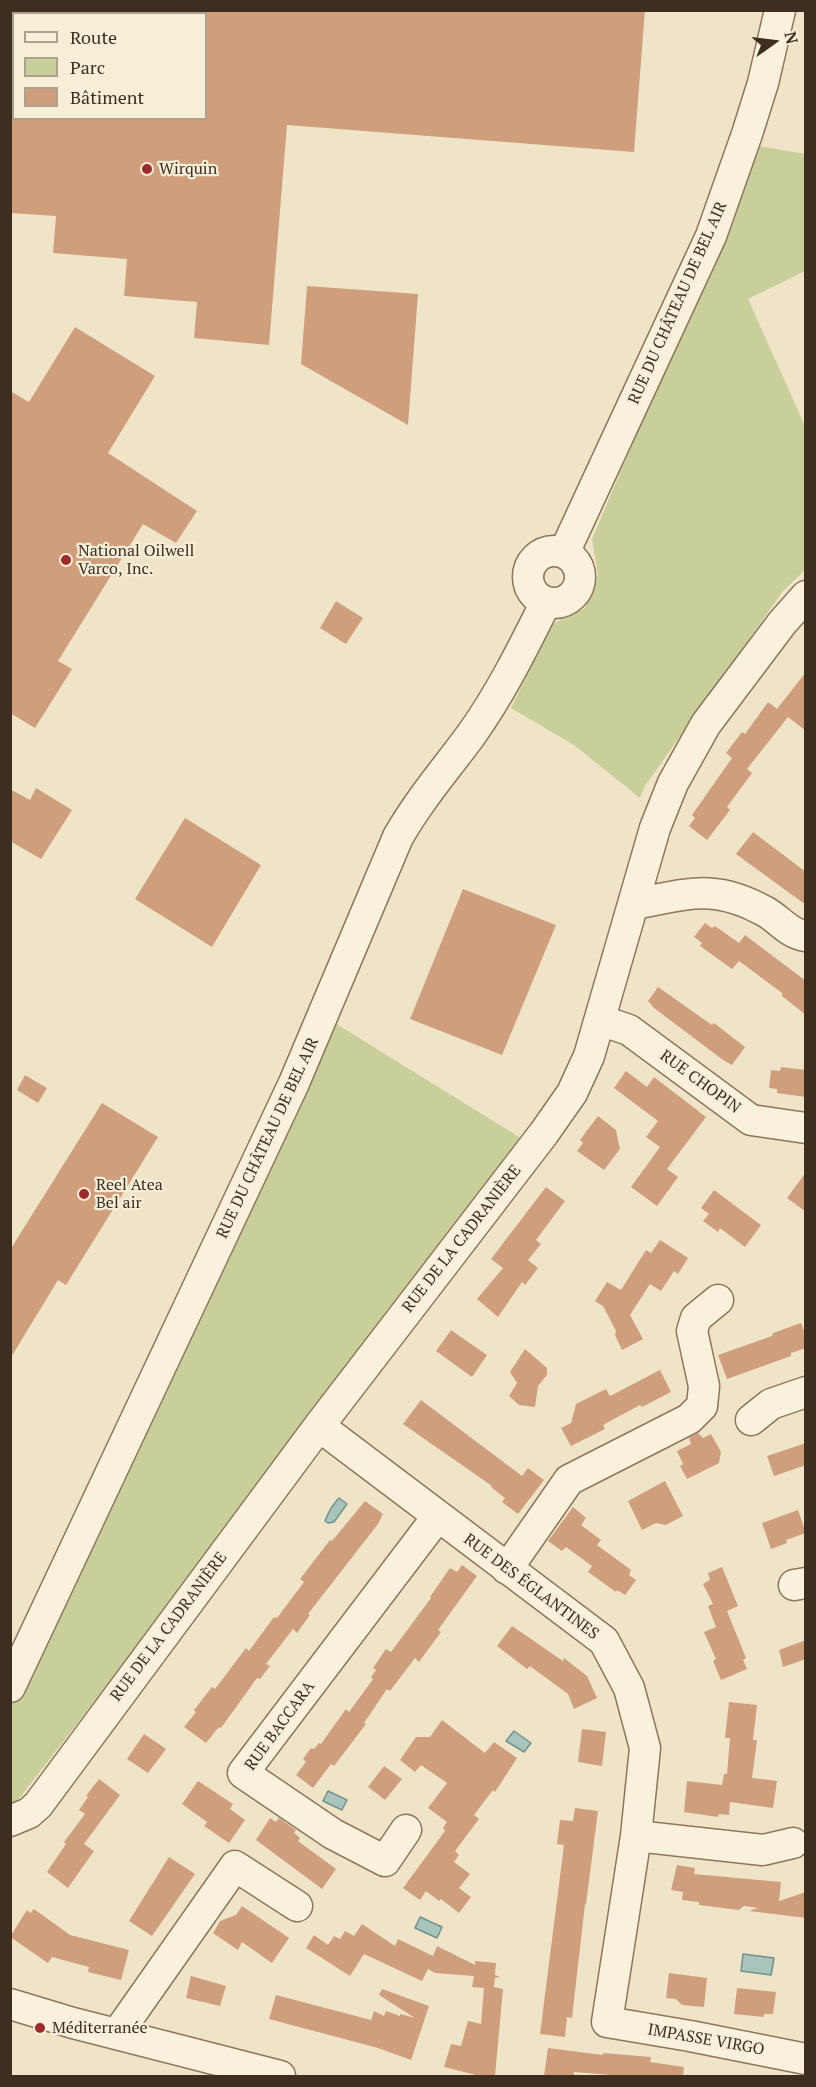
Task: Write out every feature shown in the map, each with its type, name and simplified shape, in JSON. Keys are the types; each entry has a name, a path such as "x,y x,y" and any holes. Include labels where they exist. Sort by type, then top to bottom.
{"street":[{"name":"RUE DU CHÂTEAU DE BEL AIR","path":"10,1687 294,1083 398,837 418,805 471,735 501,689 546,602 540,599 531,588 530,568 544,553 558,551 564,553 711,236 763,83 780,10"},
{"name":"RUE DE LA CADRANIÈRE","path":"10,1821 29,1813 38,1805 319,1426 572,1094 589,1056 655,828 673,783 695,742 718,707 782,622 806,596"},
{"path":"634,904 693,893 729,896 769,914 791,932 806,936"},
{"name":"RUE CHOPIN","path":"600,1020 629,1030 751,1120 806,1128"},
{"path":"507,1569 569,1480 689,1419 702,1406 704,1386 692,1331 696,1318 718,1300"},
{"path":"751,1420 771,1404 806,1392"},
{"name":"RUE DES ÉGLANTINES","path":"319,1426 603,1641 629,1688 645,1748 636,1836 607,2022"},
{"name":"RUE BACCARA","path":"406,1830 385,1861 333,1834 243,1773 438,1516"},
{"path":"636,1836 763,1850 793,1843"},
{"path":"117,2034 235,1866 297,1906"},
{"path":"10,2004 280,2076"},
{"name":"IMPASSE VIRGO","path":"607,2022 806,2059"}],"green space":[{"path":"759,146 805,154 805,271 748,299 805,426 805,570 783,591 645,786 640,798 574,745 511,708 552,624 585,608 598,575 592,539"},
{"path":"335,1023 527,1142 11,1809 10,1701"}],"water":[{"path":"339,1498 347,1504 334,1522 328,1523 325,1521 327,1515"},
{"path":"514,1731 531,1743 524,1752 506,1741"},
{"path":"328,1791 347,1800 342,1810 323,1801"},
{"path":"420,1917 442,1927 437,1938 415,1928"},
{"path":"743,1954 774,1958 771,1975 741,1971"}],"building":[{"path":"206,10 645,10 634,152 287,125 269,345 194,338 197,302 124,296 127,259 53,253 56,216 10,213 10,118 12,120 207,120"},
{"path":"307,286 418,294 408,425 301,364"},
{"name":"National Oilwell Varco, Inc.","path":"75,327 155,376 108,453 197,511 176,543 143,524 58,661 72,669 35,728 10,713 10,391 29,402"},
{"path":"336,601 363,618 346,644 320,628"},
{"path":"806,672 806,731 788,717 747,769 752,773 727,807 730,810 707,840 689,826 695,818 692,815 732,758 726,753 742,732 745,734 768,702 777,709"},
{"path":"36,788 72,810 41,859 10,841 10,789 30,800"},
{"path":"185,818 261,865 212,947 135,899"},
{"path":"753,832 806,872 806,905 736,854"},
{"path":"463,889 556,925 502,1055 410,1019"},
{"path":"705,923 712,928 715,926 739,943 745,935 806,981 806,1015 782,996 782,993 739,961 732,969 700,946 702,943 694,937"},
{"path":"658,987 712,1025 714,1023 745,1047 732,1065 654,1008 648,1001"},
{"path":"781,1067 806,1070 806,1097 777,1093 777,1089 769,1088 771,1070 780,1071"},
{"path":"626,1071 647,1087 654,1077 706,1117 667,1169 678,1177 657,1206 631,1187 660,1147 646,1137 658,1121 614,1088"},
{"path":"25,1075 47,1088 38,1103 17,1090"},
{"name":"Reel Atea Bel air","path":"102,1103 158,1137 66,1285 58,1280 10,1359 10,1250"},
{"path":"598,1116 616,1130 620,1149 604,1170 577,1151 583,1143 580,1140"},
{"path":"806,1172 806,1212 787,1198"},
{"path":"546,1187 565,1201 536,1240 541,1244 528,1260 538,1268 525,1285 522,1282 498,1317 477,1299 503,1268 491,1259"},
{"path":"714,1190 761,1225 745,1247 720,1228 718,1232 703,1221 709,1214 701,1208"},
{"path":"660,1240 688,1258 678,1274 674,1271 661,1291 650,1284 630,1315 643,1339 622,1350 615,1335 616,1331 603,1306 595,1301 607,1282 621,1290 646,1250 651,1253"},
{"path":"801,1323 806,1337 806,1348 791,1353 791,1356 727,1379 718,1355"},
{"path":"451,1330 487,1355 472,1377 436,1351"},
{"path":"525,1349 547,1368 547,1375 538,1386 535,1407 519,1405 509,1396 517,1383 510,1372"},
{"path":"660,1370 671,1392 642,1407 640,1405 603,1425 605,1429 571,1446 561,1428 571,1423 576,1404 606,1389 610,1396"},
{"path":"421,1400 522,1476 528,1468 544,1480 518,1514 502,1502 505,1498 492,1486 403,1424"},
{"path":"698,1433 703,1438 711,1434 721,1452 719,1463 687,1479 680,1466 683,1464 677,1451 691,1444 689,1438"},
{"path":"806,1443 806,1465 774,1476 767,1456"},
{"path":"665,1481 683,1516 666,1525 656,1523 642,1530 628,1501"},
{"path":"365,1501 383,1514 378,1524 308,1614 310,1615 297,1633 293,1629 266,1664 270,1666 260,1679 257,1678 221,1728 219,1727 206,1743 184,1727 196,1712 194,1710 212,1687 215,1689 246,1648 249,1651 274,1617 277,1618 304,1582 300,1579 330,1540 332,1541"},
{"path":"573,1507 586,1518 581,1525 601,1540 597,1545 631,1570 629,1575 636,1580 625,1595 617,1590 616,1592 588,1572 592,1566 566,1547 562,1551 548,1541"},
{"path":"798,1510 806,1533 786,1540 787,1543 771,1549 762,1523"},
{"path":"462,1565 477,1576 438,1630 441,1632 419,1662 415,1658 390,1691 387,1689 364,1723 366,1724 334,1766 331,1764 313,1788 296,1775 306,1762 303,1759 311,1748 314,1749 319,1743 321,1744 346,1709 349,1712 373,1679 371,1677 376,1670 373,1668 386,1649 391,1652 450,1568 457,1572"},
{"path":"722,1567 738,1606 727,1611 746,1658 743,1660 747,1669 721,1680 713,1661 716,1659 704,1632 716,1627 708,1606 713,1604 703,1584 710,1580 708,1573"},
{"path":"512,1626 563,1661 564,1658 587,1676 597,1698 574,1709 568,1694 530,1666 527,1669 497,1646"},
{"path":"806,1640 806,1659 783,1667 779,1650"},
{"path":"729,1702 757,1705 753,1740 757,1740 752,1778 777,1781 773,1808 730,1802 729,1815 719,1814 718,1817 684,1812 687,1781 722,1785 724,1774 727,1774 730,1738 725,1738"},
{"path":"442,1720 485,1753 494,1742 517,1758 495,1792 493,1790 474,1815 479,1819 455,1851 459,1855 454,1862 470,1874 459,1888 471,1897 459,1913 426,1891 420,1900 403,1888 445,1831 443,1828 447,1822 428,1808 447,1783 421,1765 415,1772 400,1760 416,1737 430,1737"},
{"path":"582,1729 606,1732 602,1766 578,1762"},
{"path":"144,1734 166,1749 148,1773 127,1759"},
{"path":"384,1766 402,1779 385,1800 368,1787"},
{"path":"99,1779 120,1795 84,1844 94,1851 68,1888 47,1872 66,1844 64,1842 85,1814 79,1810"},
{"path":"198,1781 233,1804 230,1809 245,1820 229,1843 204,1826 207,1822 182,1804"},
{"path":"575,1808 598,1811 572,2018 567,2017 565,2037 540,2034 564,1845 557,1844 560,1820 573,1821"},
{"path":"270,1818 276,1822 279,1818 296,1830 294,1833 300,1838 298,1841 336,1869 322,1889 256,1840"},
{"path":"169,1857 195,1874 152,1936 129,1921"},
{"path":"677,1865 695,1868 694,1874 781,1882 779,1901 806,1892 806,1918 749,1911 758,1908 744,1906 739,1910 699,1905 699,1902 682,1900 683,1892 671,1890"},
{"path":"242,1906 289,1938 272,1963 242,1942 238,1950 213,1933 220,1921 236,1915"},
{"path":"34,1909 70,1935 129,1950 121,1980 88,1972 89,1967 52,1957 48,1963 10,1937 27,1910 30,1913"},
{"path":"362,1924 395,1946 398,1939 433,1956 437,1946 475,1965 475,1961 496,1963 495,1975 500,1977 495,1978 494,1987 503,1989 495,2076 480,2076 444,2067 451,2044 461,2046 468,2021 481,2024 484,1988 472,1987 474,1976 435,1973 428,1969 422,1981 364,1954 350,1976 306,1948 314,1935 328,1945 334,1936 340,1939 345,1931 354,1936"},
{"path":"669,1973 707,1978 704,2007 682,2005 676,1999 666,1998"},
{"path":"191,1976 226,1986 220,2006 186,1998"},
{"path":"737,1988 776,1992 773,2014 764,2014 764,2017 734,2014"},
{"path":"382,1989 429,2006 411,2060 378,2048 269,2019 276,1995 371,2020 374,2011 384,2016 386,2011 415,2018 379,1995"},
{"path":"548,2048 603,2055 603,2053 651,2057 650,2062 684,2067 683,2076 609,2076 574,2072 574,2076 544,2076"}],"place":[{"name":"Wirquin","path":"147,169"},
{"name":"National Oilwell Varco, Inc.","path":"66,560"},
{"name":"Reel Atea Bel air","path":"84,1194"},
{"name":"Méditerranée","path":"40,2028"}]}
